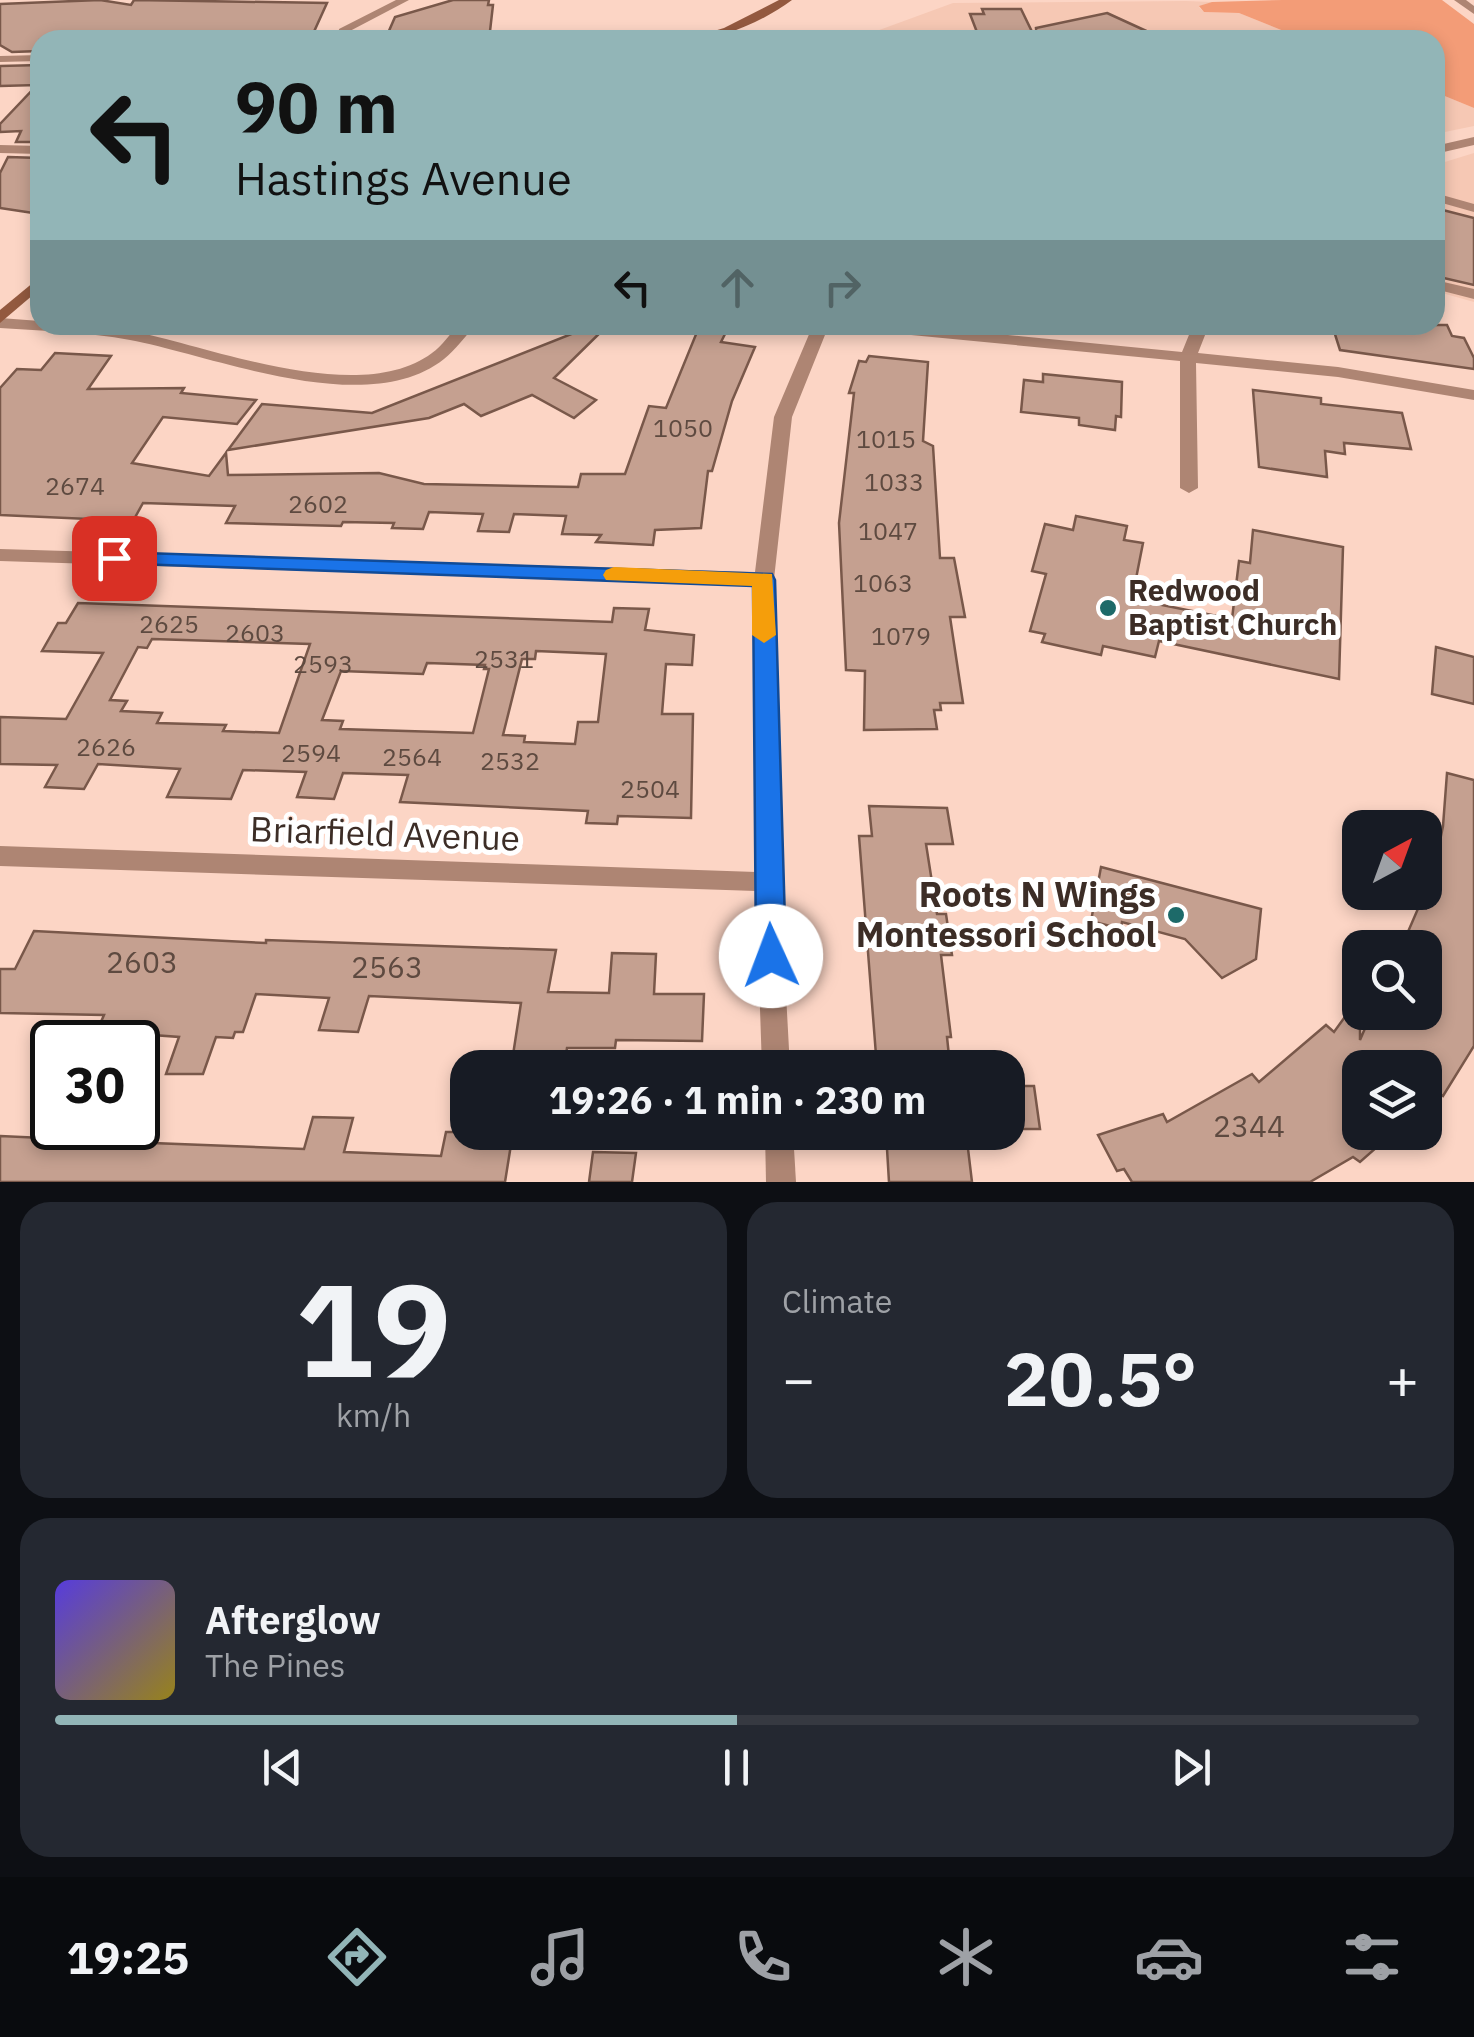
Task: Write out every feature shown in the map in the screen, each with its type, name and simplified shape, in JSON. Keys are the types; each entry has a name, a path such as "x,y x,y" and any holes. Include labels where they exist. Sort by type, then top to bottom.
{"main road":[{"path":"728,30 787,0"},
{"path":"0,320 30,291"}],"street":[{"path":"345,30 404,0"},
{"path":"1460,0 1474,10"},
{"path":"0,59 30,58"},
{"path":"1445,147 1474,140"},
{"path":"0,149 30,150"},
{"path":"1445,200 1474,208"},
{"path":"1445,287 1474,294"},
{"path":"0,320 30,323"},
{"path":"129,335 271,370 328,380 366,381 402,373 429,360 459,335"},
{"path":"775,1050 768,882 764,580 784,418 817,335"},
{"path":"992,335 1338,372 1474,396"},
{"path":"1189,488 1188,357 1197,335"},
{"path":"0,555 764,580"},
{"name":"Briarfield Avenue","path":"0,856 768,882"},
{"path":"780,1150 781,1182"}],"shaded area":[{"path":"1442,0 1474,24 1474,108 1445,96 1445,30 1281,30 1239,13 1204,12 1199,6 1212,2"},
{"path":"1212,2 1199,7 1204,12 1239,13 1281,30 879,30 953,3"},
{"path":"1445,96 1474,108 1474,126 1445,132"},
{"path":"1474,153 1474,302 1445,294 1445,162"}],"building":[{"path":"100,0 131,5 134,0 327,3 315,30 30,30 30,51 12,52 0,45 0,4"},
{"path":"453,0 489,0 488,5 493,5 490,30 389,30 395,17"},
{"path":"982,9 1021,9 1031,30 976,30 970,14 984,14"},
{"path":"1107,13 1144,30 1036,30"},
{"path":"30,65 30,85 0,86 0,66"},
{"path":"30,92 30,142 16,142 21,131 0,132 0,124"},
{"path":"8,157 30,158 30,212 0,208 0,173"},
{"path":"1445,211 1474,218 1474,285 1445,278"},
{"path":"1447,325 1452,336 1464,338 1474,358 1474,369 1340,350 1335,335 1445,335"},
{"path":"569,335 598,335 554,378 596,400 574,418 532,395 481,416 464,404 429,418 228,450 262,404 372,413"},
{"path":"696,335 724,335 721,342 755,347 732,401 712,471 708,471 701,528 655,530 653,545 596,542 601,535 562,534 566,516 514,514 509,532 478,531 483,514 429,512 423,529 392,528 394,523 226,523 235,506 143,503 133,521 0,515 0,388 17,369 41,370 55,353 111,356 88,389 184,388 181,393 256,400 237,424 163,417 132,463 209,476 226,453 228,475 379,473 424,484 578,487 581,474 625,474 649,406 666,408"},
{"path":"869,356 928,362 923,441 933,446 940,558 954,558 965,617 950,617 963,703 940,703 941,710 934,710 937,729 864,730 865,671 846,670 839,523 854,393 849,393 859,361 866,362"},
{"path":"1043,374 1122,382 1121,417 1116,416 1115,430 1079,425 1079,418 1021,412 1024,380 1043,382"},
{"path":"1253,390 1321,398 1321,404 1402,413 1411,449 1344,443 1345,454 1325,451 1327,477 1259,467"},
{"name":"Redwood Baptist Church","path":"1076,516 1127,526 1124,540 1143,543 1132,599 1232,619 1239,561 1250,563 1253,530 1343,547 1339,679 1159,641 1155,657 1103,646 1101,655 1042,642 1045,634 1030,631 1046,574 1032,571 1045,524 1073,530"},
{"path":"78,603 612,622 614,608 649,609 645,630 694,635 692,665 666,664 662,714 693,714 691,818 618,816 617,824 586,823 588,811 400,802 408,775 343,773 334,799 297,797 306,772 243,770 231,799 167,797 180,769 98,764 84,789 45,787 57,765 0,764 0,717 66,719 103,653 42,651 58,623 66,623","holes":["152,639 310,644 279,733 223,731 226,725 157,723 162,713 121,711 127,701 110,700 138,647 147,648","536,651 606,654 598,722 578,722 575,744 524,742 525,736 503,735 522,659 535,659","427,663 485,665 484,669 489,669 473,733 340,729 343,721 322,720 341,671 423,674"]},
{"path":"1436,647 1474,657 1474,704 1432,694"},
{"path":"1447,773 1474,780 1474,1046 1443,1096 1442,1050 1342,1050 1342,1150 1374,1150 1360,1162 1353,1157 1310,1182 1132,1182 1124,1169 1117,1171 1098,1135 1163,1114 1167,1122 1252,1074 1259,1082 1326,1025 1334,1032 1342,1021 1342,1030 1360,1030 1360,1040 1364,1030 1442,1030 1442,930 1409,930 1417,910 1442,910"},
{"path":"869,806 947,808 953,844 926,844 937,914 946,914 952,955 941,955 951,1037 947,1037 948,1050 876,1050 859,836 872,836"},
{"name":"Roots N Wings Montessori School","path":"1101,867 1261,909 1256,959 1222,978 1185,939 1122,922 1121,929 1091,921"},
{"path":"34,931 266,943 556,950 548,992 609,993 612,953 656,954 654,994 704,994 702,1041 616,1040 615,1048 514,1050 521,1003 369,996 358,1032 319,1030 329,998 256,994 243,1032 235,1032 233,1038 216,1037 203,1074 166,1074 179,1037 160,1036 160,1020 0,1013 0,969 15,969"},
{"path":"1025,1086 1034,1086 1040,1129 1025,1129"},
{"path":"313,1117 353,1118 344,1152 441,1156 446,1132 450,1132 450,1150 510,1150 505,1182 0,1182 0,1136 30,1137 30,1150 160,1150 160,1143 304,1149"},
{"path":"887,1150 968,1150 972,1182 889,1182"},
{"path":"593,1152 636,1153 632,1182 589,1182"}],"slow traffic":[{"path":"614,575 764,580 764,635"}],"place":[{"name":"Redwood Baptist Church","path":"1108,608"},
{"name":"Roots N Wings Montessori School","path":"1176,915"}],"route":[{"path":"114,558 764,580 771,956"}]}
